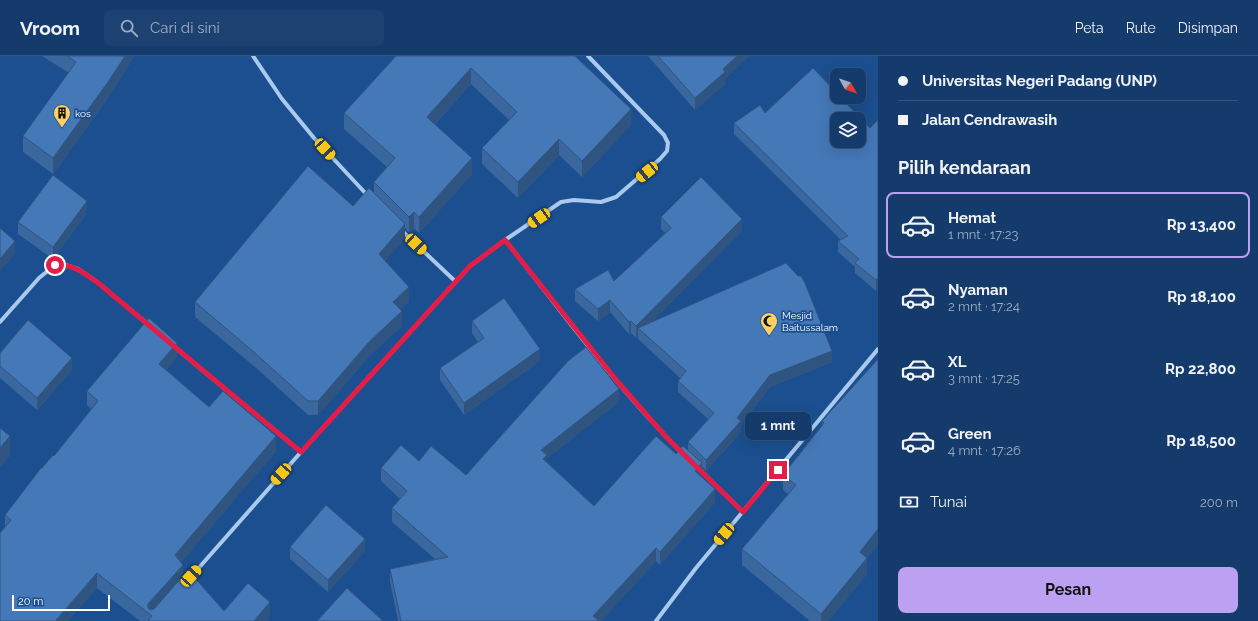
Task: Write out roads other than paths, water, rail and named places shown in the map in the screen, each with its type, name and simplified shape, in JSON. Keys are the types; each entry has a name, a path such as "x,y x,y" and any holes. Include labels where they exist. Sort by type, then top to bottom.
{"street":[{"path":"253,56 282,99 314,138 370,199"},
{"path":"188,580 301,452 470,266 505,240 562,202 574,200 601,202 616,198 647,172 667,150 668,143 664,135 588,56"},
{"path":"396,226 456,282"},
{"path":"505,240 617,381 667,438 688,459"},
{"path":"0,322 39,278 55,265 66,265 78,269 97,282 151,327"},
{"path":"169,342 301,452"},
{"path":"656,621 696,568 878,349"},
{"path":"694,464 743,512"}],"place":[{"name":"kos","path":"62,128"},
{"name":"Mesjid Baitussalam","path":"769,336"}]}
